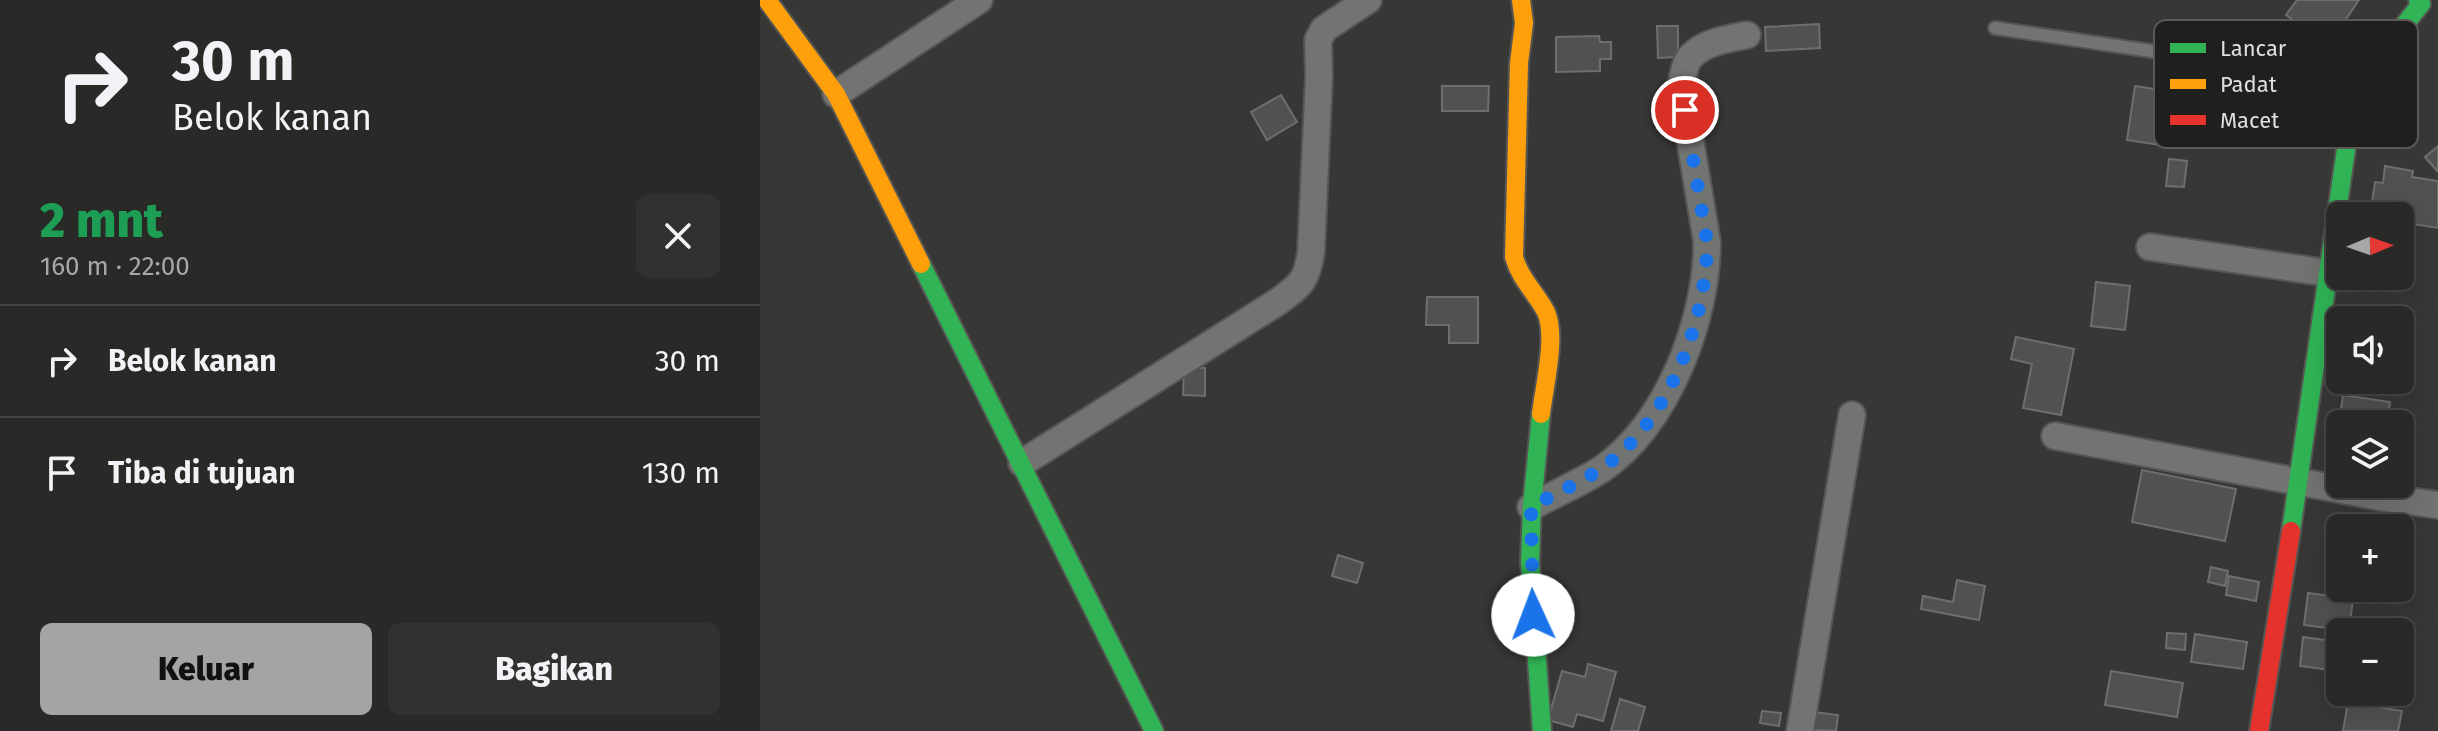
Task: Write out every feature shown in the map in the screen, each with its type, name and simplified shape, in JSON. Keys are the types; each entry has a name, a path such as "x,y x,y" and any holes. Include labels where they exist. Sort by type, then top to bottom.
{"street":[{"path":"767,0 836,94 1154,731"},
{"path":"836,94 979,0"},
{"path":"1022,463 1279,301 1305,278 1311,252 1318,40 1324,29 1368,0"},
{"path":"1521,0 1524,23 1519,63 1514,257 1519,275 1548,315 1551,330 1531,507 1534,640 1542,731"},
{"path":"1531,507 1602,468 1644,428 1675,381 1701,298 1707,261 1707,242 1681,85 1687,61 1700,49 1747,35"},
{"path":"2338,202 2346,148"},
{"path":"2150,247 2326,273"},
{"path":"2259,731 2326,287"},
{"path":"1800,731 1852,415"},
{"path":"2055,436 2380,497 2438,505"}],"lane":[{"path":"1995,28 2154,52"}],"building":[{"path":"2297,0 2359,0 2345,20 2293,20 2286,15"},
{"path":"1819,24 1820,48 1766,51 1765,27"},
{"path":"1657,26 1678,26 1678,57 1658,58"},
{"path":"1599,36 1600,42 1611,42 1611,59 1600,59 1600,71 1556,72 1556,37"},
{"path":"1442,86 1489,86 1488,111 1442,111"},
{"path":"2135,86 2154,89 2154,144 2127,140"},
{"path":"1281,95 1297,122 1267,140 1251,112"},
{"path":"2438,146 2438,172 2425,157"},
{"path":"2169,159 2187,161 2184,187 2166,186"},
{"path":"2385,166 2413,171 2412,177 2438,181 2438,228 2414,224 2414,202 2372,202 2375,182 2383,183"},
{"path":"2096,282 2130,286 2125,330 2091,326"},
{"path":"1427,297 1478,297 1478,343 1449,343 1449,325 1426,325"},
{"path":"2016,337 2074,349 2061,415 2023,408 2032,364 2011,359"},
{"path":"1184,367 1205,368 1205,396 1183,395"},
{"path":"2343,395 2390,402 2389,410 2341,410"},
{"path":"2142,470 2236,489 2225,541 2132,522"},
{"path":"1338,555 1363,563 1357,583 1332,576"},
{"path":"2211,567 2228,571 2225,586 2208,582"},
{"path":"2229,576 2259,582 2256,601 2226,595"},
{"path":"1957,580 1985,586 1979,620 1921,609 1923,596 1953,602"},
{"path":"2308,593 2326,595 2326,602 2353,602 2351,618 2326,618 2326,628 2304,625"},
{"path":"2167,633 2186,634 2185,650 2166,648"},
{"path":"2195,634 2247,642 2243,669 2191,662"},
{"path":"2303,637 2326,640 2326,669 2300,666"},
{"path":"1588,664 1616,672 1603,721 1577,714 1573,727 1548,720 1562,671 1585,677"},
{"path":"2111,671 2183,683 2177,717 2105,705"},
{"path":"1620,699 1645,707 1638,731 1611,731"},
{"path":"2347,706 2402,711 2398,731 2343,731"},
{"path":"1762,711 1781,713 1779,726 1760,723"},
{"path":"1814,712 1838,715 1836,731 1812,730"}],"traffic: fast":[{"path":"2408,20 2421,4 2418,0"},
{"path":"2291,531 2346,148"},
{"path":"921,264 1154,731"},
{"path":"1541,414 1530,562 1542,731"}],"traffic: slow":[{"path":"767,0 836,94 921,264"},
{"path":"1521,0 1524,23 1519,63 1514,257 1549,322 1550,348 1541,414"}],"traffic: jam":[{"path":"2259,731 2291,531"}],"route":[{"path":"1533,615 1531,507 1602,468 1644,428 1675,381 1701,298 1707,242 1685,110"}]}
